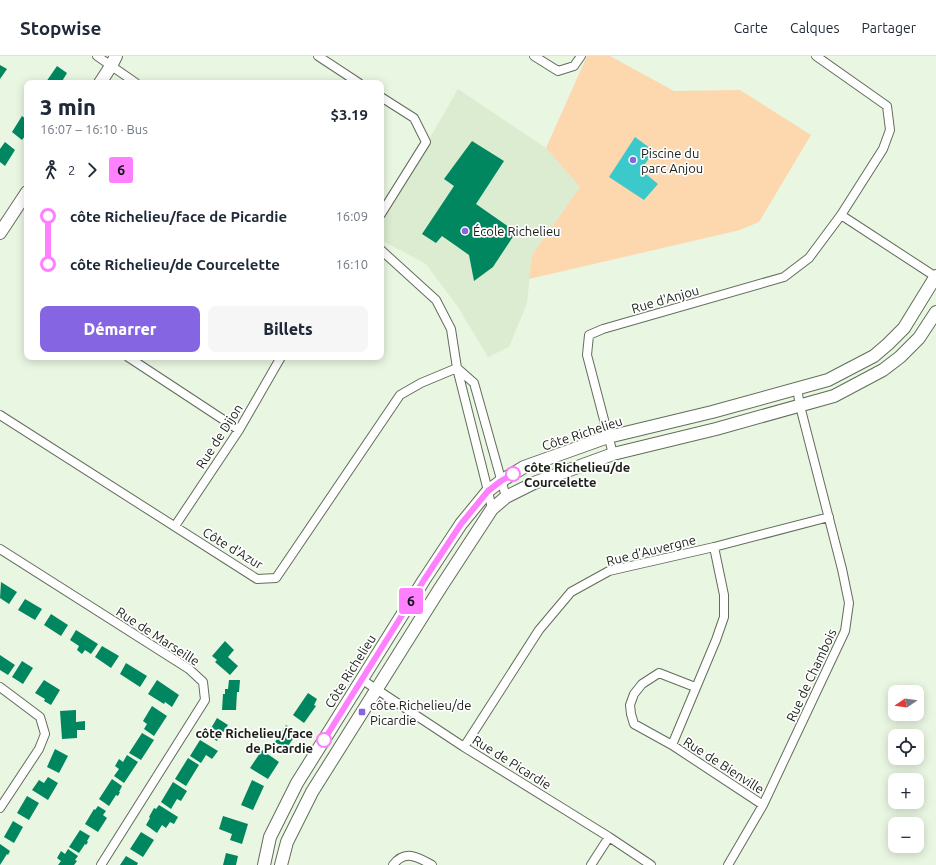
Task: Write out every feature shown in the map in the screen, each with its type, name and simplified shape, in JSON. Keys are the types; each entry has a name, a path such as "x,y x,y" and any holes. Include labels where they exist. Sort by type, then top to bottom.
{"street":[{"path":"96,56 113,61 133,80"},
{"path":"318,56 354,80"},
{"path":"534,56 558,71 574,66 581,56"},
{"path":"816,56 887,106 890,130 883,149 841,215 936,277"},
{"path":"102,80 113,61"},
{"path":"384,99 414,118 426,142 384,209"},
{"path":"0,233 24,197"},
{"name":"Rue d'Anjou","path":"613,454 587,355 589,335 603,329 784,277 809,258 841,215"},
{"path":"384,253 436,300 451,329 457,368 492,509"},
{"name":"Côte Richelieu","path":"264,865 270,837 297,783 424,580 461,524 488,491 524,467 608,437 712,412 828,380 874,356 888,344 904,328 936,277"},
{"path":"281,865 287,842 312,792 376,689 492,509 506,497 534,483 613,454 716,430 834,396 883,370 900,357 919,338 936,312"},
{"path":"133,360 239,430"},
{"name":"Rue de Dijon","path":"175,526 239,430 279,360"},
{"path":"457,368 474,383 506,497"},
{"name":"Côte d'Azur","path":"0,414 257,579 276,578 400,395 421,383 457,368"},
{"name":"Rue de Chambois","path":"728,865 763,805 845,631 849,603 842,569 800,406 797,388"},
{"name":"Rue d'Auvergne","path":"464,747 539,630 571,592 609,571 714,547 829,517"},
{"name":"Rue de Bienville","path":"672,745 695,687 716,640 724,617 724,595 714,547"},
{"name":"Rue de Marseille","path":"0,549 189,669 203,682 205,700 101,865"},
{"name":"Rue de Bienville","path":"695,687 659,674 642,684 634,694 630,705 634,724 672,745 763,805"},
{"name":"Rue de Picardie","path":"362,679 464,747 609,837 651,865"},
{"path":"0,687 40,718 45,734 39,749 0,808"},
{"path":"591,865 609,837"},
{"path":"394,865 406,855 418,857 432,865"}],"shaded area":[{"path":"587,56 610,56 674,91 740,90 811,135 759,222 740,230 529,279 532,255 580,187 546,148"},
{"name":"École Richelieu","path":"458,89 546,148 580,187 532,255 527,303 509,347 488,357 458,307 426,264 384,242 384,218"}],"water":[{"name":"Piscine du parc Anjou","path":"635,137 654,151 641,170 658,184 644,200 609,177"}],"building":[{"path":"0,65 7,69 0,79"},
{"path":"57,66 67,73 63,80 47,80"},
{"path":"22,116 24,118 24,137 22,140 12,132"},
{"name":"École Richelieu","path":"472,141 504,161 476,204 516,232 493,267 474,281 469,255 442,236 436,243 422,234 454,186 444,179"},
{"path":"5,142 15,150 5,166 0,162 0,149"},
{"path":"1,582 17,592 9,604 0,598"},
{"path":"25,599 42,609 35,620 18,610"},
{"path":"51,614 68,625 61,636 44,625"},
{"path":"76,630 98,644 91,654 85,650 82,654 77,650 79,646 70,640"},
{"path":"225,641 234,650 228,657 238,666 230,675 215,662 217,660 212,656"},
{"path":"102,646 119,656 111,668 95,657"},
{"path":"0,655 15,665 8,675 0,670"},
{"path":"22,661 33,668 23,684 12,677"},
{"path":"126,663 147,676 140,687 120,674"},
{"path":"44,680 60,690 51,705 35,693"},
{"path":"157,680 179,695 172,707 148,694"},
{"path":"229,680 240,680 239,692 237,692 236,710 222,710 223,694 225,694 225,689 228,689"},
{"path":"308,693 317,699 314,705 316,706 304,723 293,715"},
{"path":"152,706 167,716 154,736 144,729 147,724 143,721"},
{"path":"76,710 76,722 85,721 85,730 77,730 77,738 62,739 60,711"},
{"path":"217,718 228,725 217,741 207,735"},
{"path":"286,725 297,733 286,749 275,742"},
{"path":"142,733 154,740 141,760 129,753"},
{"path":"200,740 218,751 212,759 206,755 201,763 190,756"},
{"path":"55,749 68,756 59,773 47,767"},
{"path":"262,750 279,762 268,779 250,768"},
{"path":"127,755 138,762 124,783 114,776 119,769 115,766 119,759 123,762"},
{"path":"188,758 199,765 186,786 175,779"},
{"path":"48,777 58,783 48,800 32,790 39,780 44,783"},
{"path":"112,779 122,786 118,796 116,795 109,806 99,799"},
{"path":"252,780 264,786 253,810 241,805"},
{"path":"173,782 187,791 181,801 177,799 171,809 161,802"},
{"path":"27,796 39,803 29,820 17,813"},
{"path":"159,805 178,817 174,824 170,822 166,828 162,825 157,833 146,825 154,808 156,809"},
{"path":"98,806 106,811 103,815 107,818 98,832 85,824 94,809 95,810"},
{"path":"223,816 248,824 242,844 230,840 232,834 219,829"},
{"path":"13,821 23,827 14,843 4,837"},
{"path":"80,830 90,836 87,841 88,842 79,853 69,847"},
{"path":"141,832 154,840 143,857 130,849"},
{"path":"0,844 10,851 0,865"},
{"path":"68,849 78,856 75,860 77,861 74,865 58,865 61,861 57,858 61,851 65,854"},
{"path":"226,853 238,856 236,865 223,865"},
{"path":"126,856 138,863 137,865 120,865"}],"bus line":[{"name":"6","path":"324,740 424,580 461,524 488,491 513,474"}],"place":[{"name":"Piscine du parc Anjou","path":"633,160"},
{"name":"École Richelieu","path":"465,231"},
{"name":"côte Richelieu/de Courcelette","path":"513,474"},
{"name":"côte Richelieu/de Picardie","path":"362,712"},
{"name":"côte Richelieu/face de Picardie","path":"324,740"}]}
